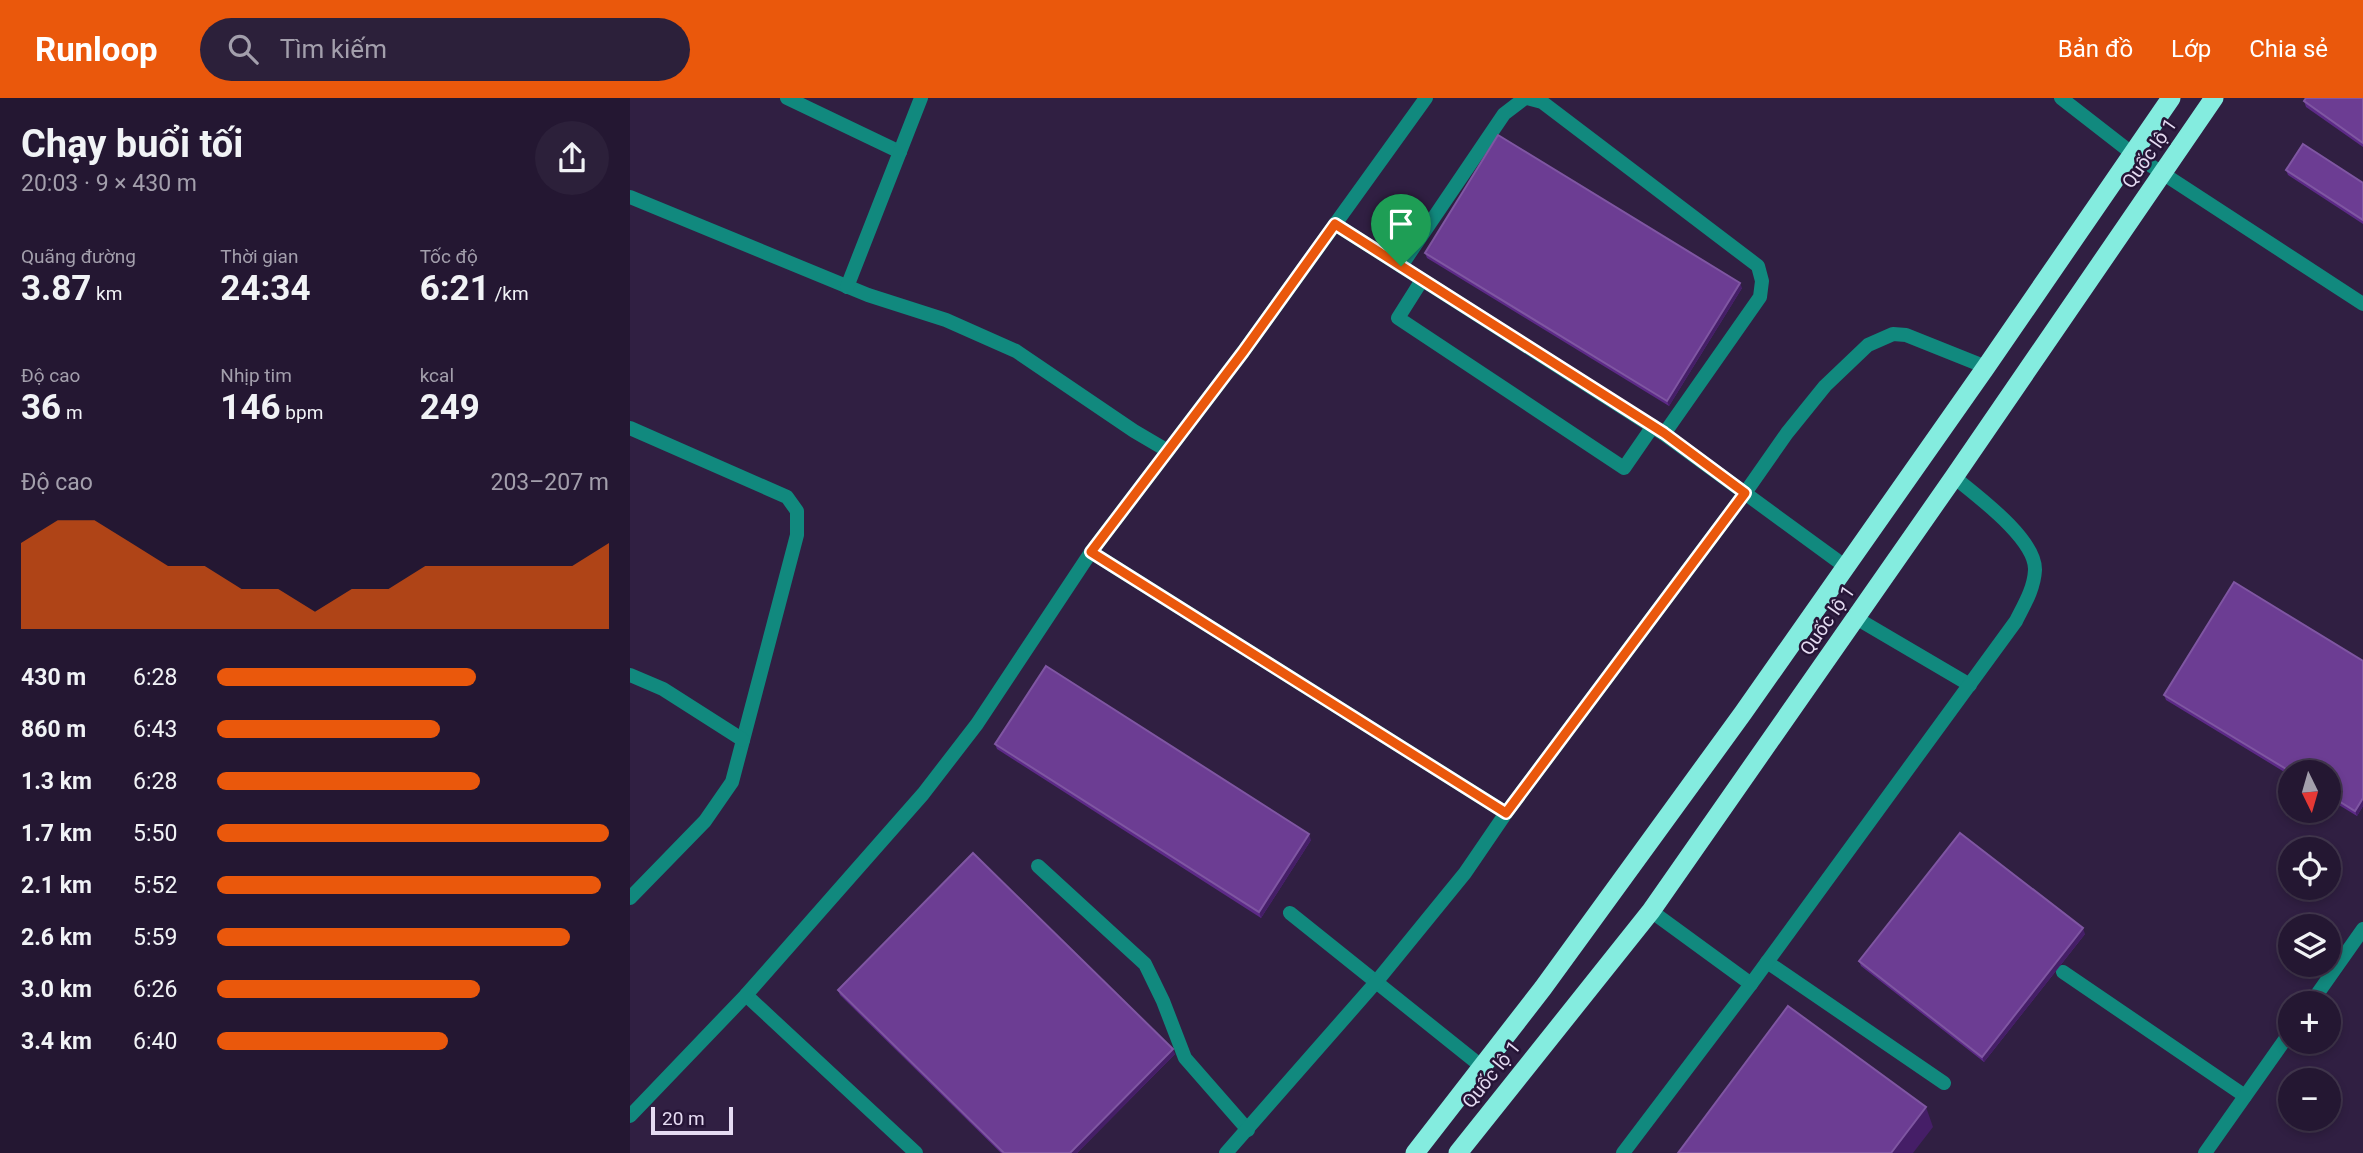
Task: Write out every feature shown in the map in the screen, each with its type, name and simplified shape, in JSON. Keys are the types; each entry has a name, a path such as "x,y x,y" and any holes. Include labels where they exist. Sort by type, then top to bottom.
{"highway":[{"name":"Quốc lộ 1","path":"1415,1153 1559,967 1846,567 2171,98"},
{"name":"Quốc lộ 1","path":"1458,1153 1651,911 2214,98"}],"street":[{"path":"787,98 900,152"},
{"path":"847,287 921,98"},
{"path":"630,1116 746,995 923,794 977,724 1091,552 1426,98"},
{"path":"1401,266 1504,114 1526,98 1542,102 1758,266 1762,281 1760,297 1658,430 1624,468 1398,318 1422,280"},
{"path":"2061,98 2133,154 2363,304"},
{"path":"630,197 847,287 946,320 1016,351 1168,451"},
{"path":"1335,224 1658,430 1846,567"},
{"path":"1226,1153 1377,981 1465,873 1506,813 1787,433 1825,386 1868,345 1893,334 1906,335 1986,367"},
{"path":"630,428 787,498 797,511 797,535 732,782 705,821 630,898"},
{"path":"1623,1153 1751,984 2016,621 2031,590 2035,568 2026,544 2003,518 1954,477"},
{"path":"1091,552 1506,813"},
{"path":"1856,618 1970,685"},
{"path":"630,676 663,689 743,740"},
{"path":"1038,866 1146,964 1185,1058 1248,1130"},
{"path":"1651,911 1751,984"},
{"path":"1290,913 1481,1066"},
{"path":"2319,991 2363,929"},
{"path":"1767,962 1944,1083"},
{"path":"2063,972 2245,1096"},
{"path":"746,995 916,1153"},
{"path":"2205,1153 2278,1049"}],"building":[{"path":"2306,98 2363,98 2363,143 2304,101"},
{"path":"1498,135 1740,283 1667,401 1425,253"},
{"path":"2303,144 2363,183 2363,220 2286,170"},
{"path":"2234,582 2363,661 2363,798 2355,811 2342,803 2342,760 2278,760 2278,764 2164,695"},
{"path":"1046,666 1309,834 1259,912 995,744"},
{"path":"1960,833 2083,928 1982,1057 1859,961"},
{"path":"973,853 1173,1049 1070,1153 1004,1153 838,990"},
{"path":"1788,1006 1926,1107 1891,1153 1678,1153"}],"route":[{"path":"1335,224 1401,266 1664,433 1745,493 1506,813 1091,552 1243,352 1335,224"}]}
